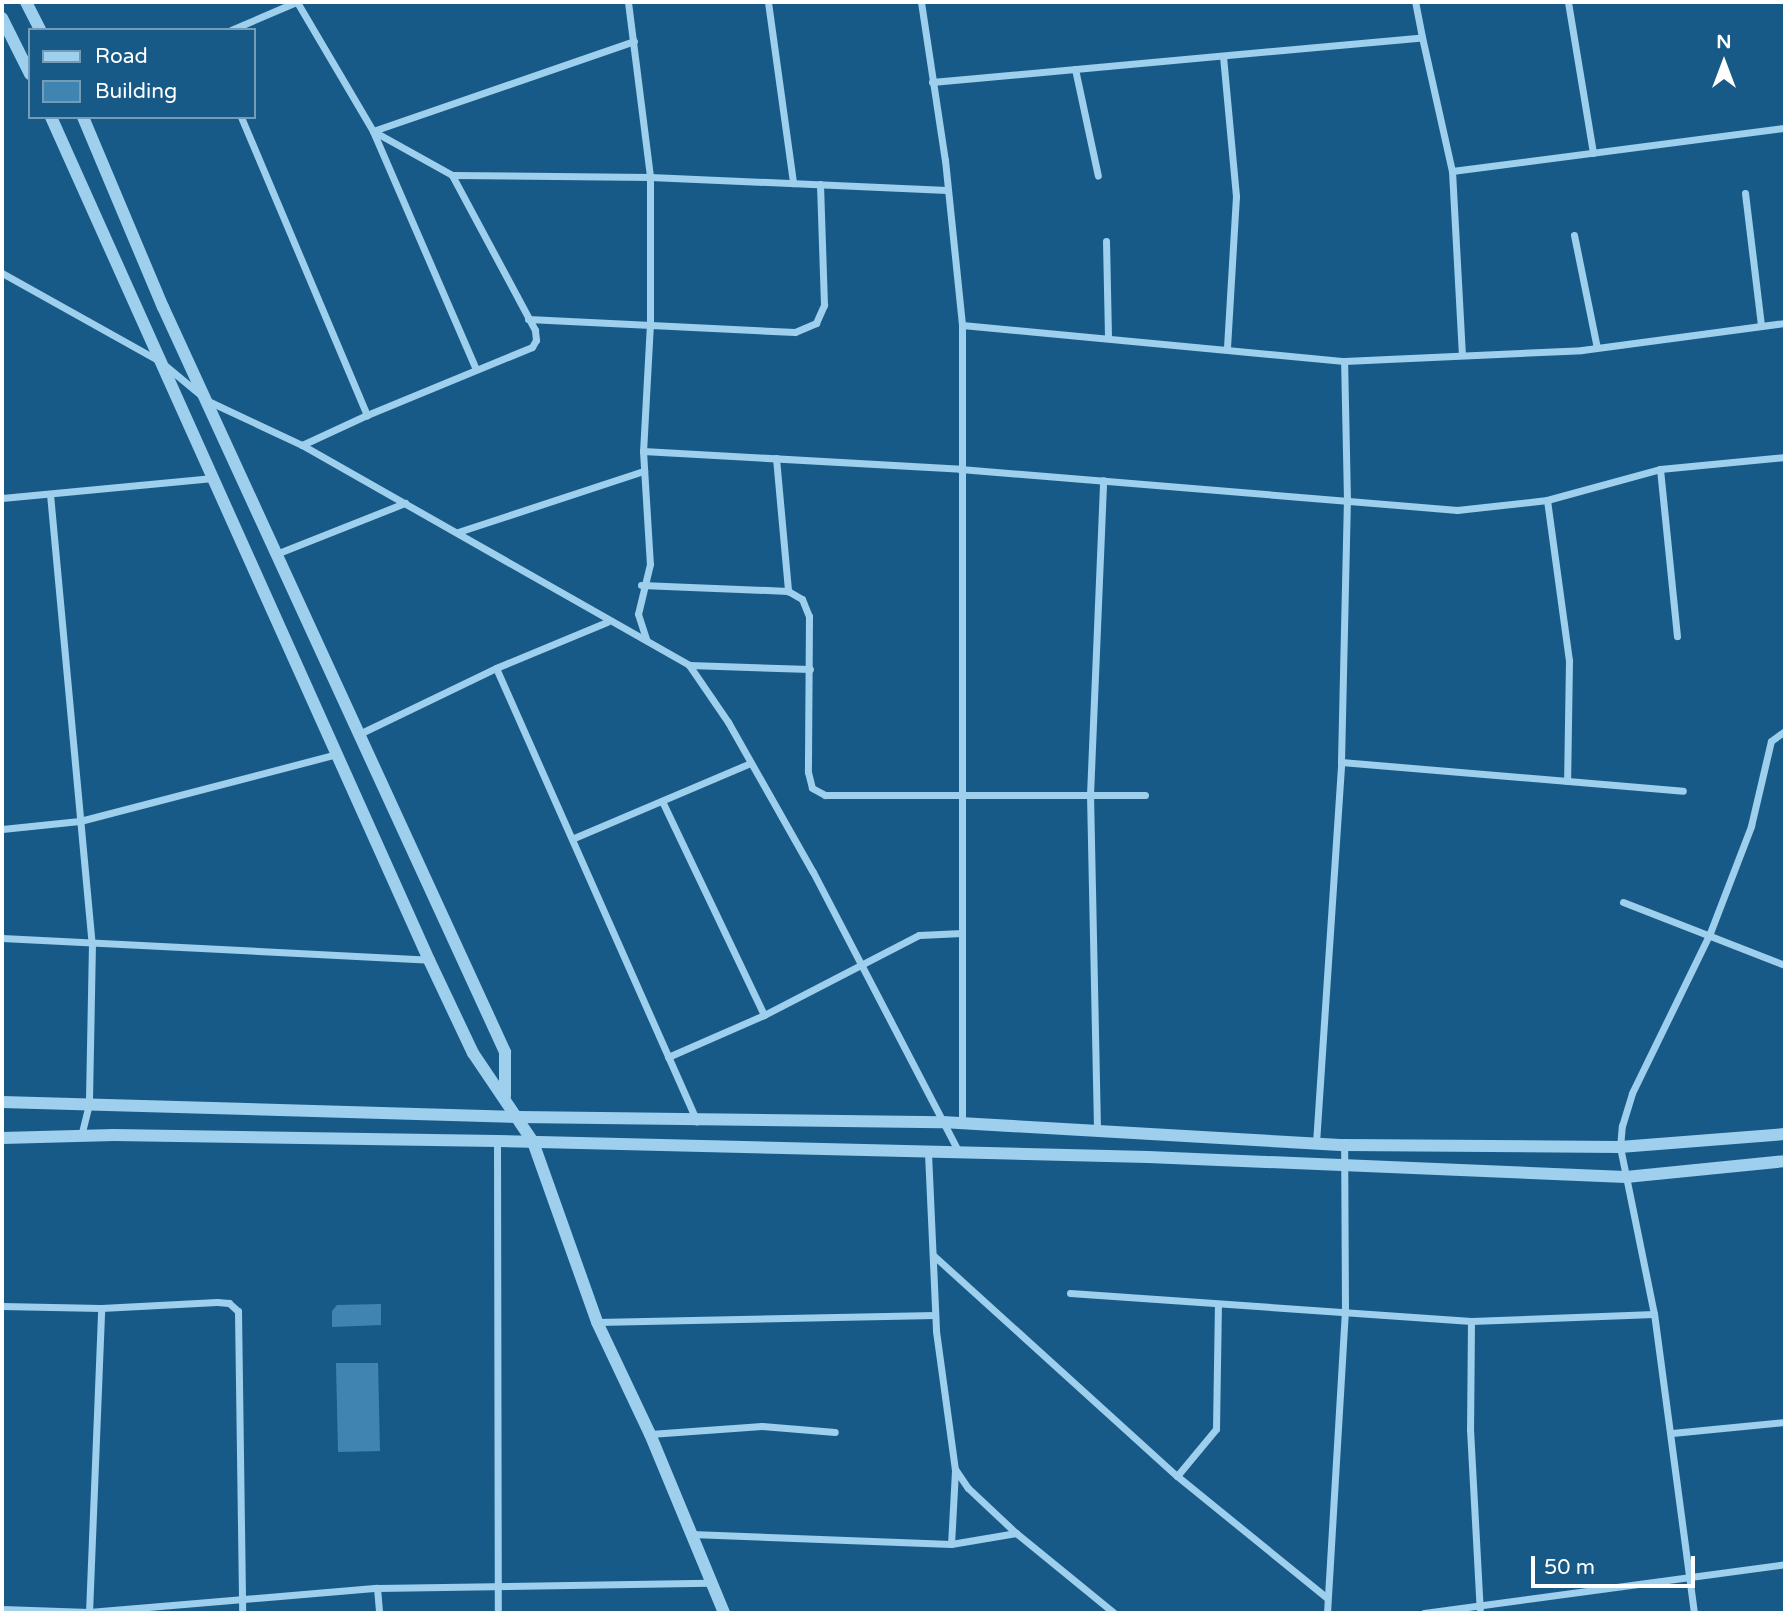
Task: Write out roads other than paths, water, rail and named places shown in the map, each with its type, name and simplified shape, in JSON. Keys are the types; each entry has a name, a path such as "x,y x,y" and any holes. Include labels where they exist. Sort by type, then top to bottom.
{"street":[{"path":"26,2 39,28"},
{"path":"236,28 296,2 373,131 475,368"},
{"path":"628,2 650,177 650,323 643,452 650,564 641,585 638,614 646,639"},
{"path":"768,2 793,183"},
{"path":"921,2 947,190 962,325 960,469 964,794 961,1123"},
{"path":"1415,2 1452,171 1462,355"},
{"path":"1568,2 1593,153"},
{"path":"2,18 28,71"},
{"path":"932,82 1422,37"},
{"path":"373,131 634,41"},
{"path":"1223,56 1236,196 1227,349"},
{"path":"1075,69 1098,176"},
{"path":"52,119 429,960 473,1053 505,1096 533,1142 597,1322 650,1434 709,1583 724,1613"},
{"path":"84,119 163,307 208,401 357,735 505,1052 505,1096"},
{"path":"242,119 367,415"},
{"path":"1452,171 1785,128"},
{"path":"373,131 452,175 650,177 947,190"},
{"path":"302,444 475,368 532,347 535,330 452,175"},
{"path":"528,318 795,332 816,323 824,305 821,184"},
{"path":"1745,192 1761,326"},
{"path":"1574,235 1597,348"},
{"path":"1106,241 1108,338"},
{"path":"2,273 161,362 208,401 302,444 458,532 607,622 646,639 689,665 728,722 748,764 864,966 960,1153"},
{"path":"962,325 1344,360 1597,348 1785,323"},
{"path":"1316,1143 1341,762 1347,500 1344,360"},
{"path":"643,452 960,469 1457,509 1547,500 1660,469 1785,457"},
{"path":"776,458 788,591"},
{"path":"1660,469 1677,636"},
{"path":"458,532 644,471"},
{"path":"2,498 213,478"},
{"path":"1097,1128 1090,795 1103,480"},
{"path":"50,494 92,943 89,1104 81,1136"},
{"path":"1547,500 1569,660 1567,781"},
{"path":"276,554 405,503"},
{"path":"641,585 788,591 802,599 809,617 808,772 812,789 844,796 1145,795"},
{"path":"357,735 496,668 607,622"},
{"path":"689,665 810,669"},
{"path":"496,668 574,838 697,1121"},
{"path":"1694,1613 1654,1314 1620,1147 1632,1093 1710,933 1751,826 1770,741 1785,731"},
{"path":"2,829 80,821 338,754"},
{"path":"1341,762 1683,791"},
{"path":"574,838 748,764"},
{"path":"662,801 764,1015"},
{"path":"1623,902 1710,933 1785,965"},
{"path":"668,1057 764,1015 864,966 919,934 962,933"},
{"path":"2,938 429,960"},
{"path":"2,1102 519,1118 943,1122 1097,1128 1344,1145 1620,1147 1785,1134"},
{"path":"2,1138 81,1136 497,1141 960,1153 1626,1177 1785,1161"},
{"path":"497,1141 498,1613"},
{"path":"1327,1613 1345,1311 1344,1145"},
{"path":"928,1153 935,1315 955,1469 951,1544"},
{"path":"933,1255 1177,1476 1327,1598"},
{"path":"1070,1293 1471,1321 1654,1314"},
{"path":"2,1306 101,1308 217,1302 229,1303 238,1311 242,1613"},
{"path":"1177,1476 1216,1429 1218,1304"},
{"path":"89,1613 101,1308"},
{"path":"597,1322 935,1315"},
{"path":"1471,1321 1479,1610"},
{"path":"1672,1433 1785,1422"},
{"path":"650,1434 762,1426 835,1432"},
{"path":"955,1469 968,1488 1016,1533 1114,1613"},
{"path":"691,1534 951,1544 1016,1533"},
{"path":"1423,1613 1479,1610 1785,1564"},
{"path":"2,1609 89,1613 243,1602 377,1588 496,1584 709,1583"},
{"path":"377,1588 379,1613"}]}
